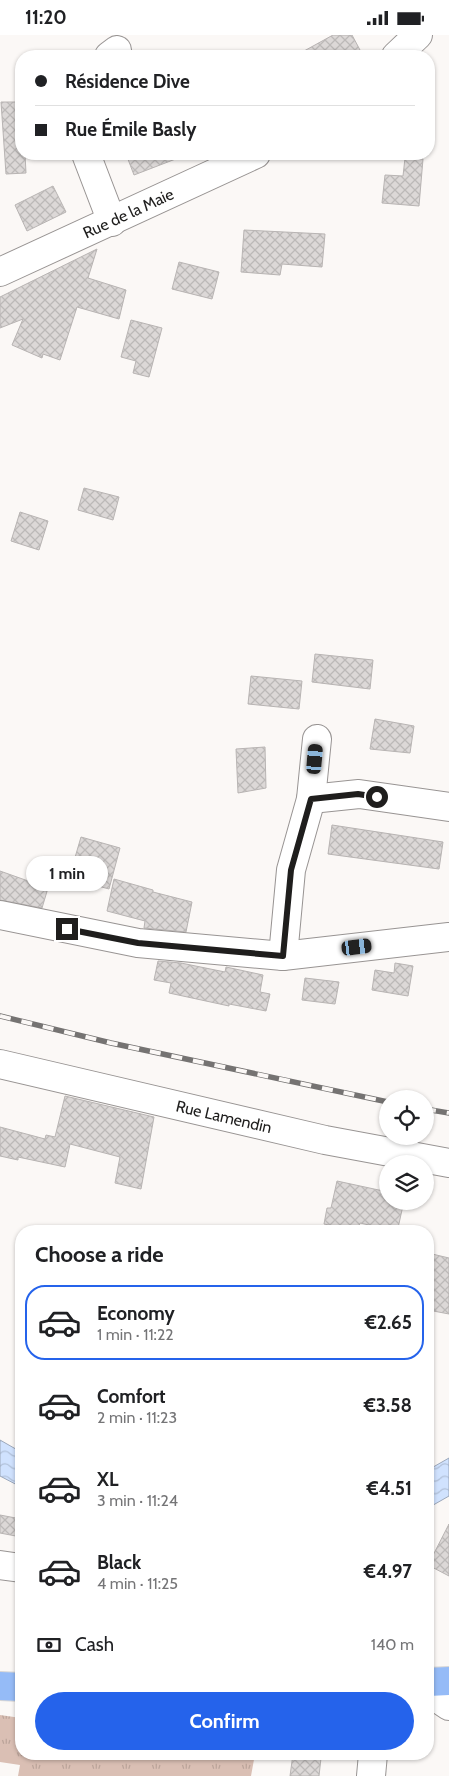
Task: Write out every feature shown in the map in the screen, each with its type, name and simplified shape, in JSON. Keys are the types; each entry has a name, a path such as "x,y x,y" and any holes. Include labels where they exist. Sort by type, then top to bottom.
{"main road":[{"path":"434,1682 449,1681"},
{"path":"0,1685 15,1686"}],"street":[{"path":"402,50 418,35"},
{"path":"88,160 112,222"},
{"name":"Rue de la Maie","path":"0,272 243,160"},
{"path":"283,956 291,870 311,799 317,739"},
{"path":"311,799 358,794 449,807"},
{"path":"0,915 138,943 283,956 449,937"},
{"name":"Rue Lamendin","path":"0,1064 325,1140 449,1163"},
{"path":"0,1565 15,1567"},
{"path":"434,1696 449,1706"},
{"path":"371,1776 372,1760"}],"green space":[{"path":"0,1715 15,1717 15,1760 254,1760 251,1776 18,1776 20,1765 0,1762"}],"water":[{"path":"0,1440 15,1449 15,1484 0,1476"},
{"path":"449,1458 449,1496 434,1505 434,1467"}],"building":[{"path":"333,35 352,35 360,50 306,50"},
{"path":"1,102 15,102 15,160 25,160 26,173 6,174"},
{"path":"128,160 173,160 134,175"},
{"path":"405,160 423,160 419,206 382,203 385,175 403,176"},
{"path":"53,186 66,212 27,231 15,205"},
{"path":"244,230 325,234 322,267 282,264 280,275 241,272"},
{"path":"97,249 88,278 126,290 119,319 77,307 60,360 43,354 42,358 12,345 23,319 0,328 0,297"},
{"path":"179,262 219,272 212,299 172,289"},
{"path":"131,320 162,328 149,377 133,373 136,361 121,357"},
{"path":"84,488 119,497 113,520 78,510"},
{"path":"20,512 48,521 39,550 11,541"},
{"path":"315,654 373,660 370,689 312,682"},
{"path":"251,676 302,681 299,709 248,704"},
{"path":"375,719 414,726 410,753 370,749"},
{"path":"265,747 266,788 238,793 236,749"},
{"path":"332,825 443,842 439,869 328,854"},
{"path":"81,837 120,848 109,889 69,878"},
{"path":"0,871 48,888 42,908 0,900"},
{"path":"114,879 192,902 186,932 144,928 145,921 107,911"},
{"path":"158,961 181,963 225,972 226,967 263,975 260,992 270,994 266,1011 229,1004 229,1006 169,993 171,983 154,980"},
{"path":"395,963 413,966 408,996 372,990 375,970 394,973"},
{"path":"305,978 339,982 335,1004 302,1000"},
{"path":"65,1096 154,1117 141,1189 115,1183 120,1157 70,1144 65,1167 18,1157 18,1160 0,1156 0,1127 45,1139 46,1135 55,1137"},
{"path":"337,1181 379,1190 379,1210 402,1210 399,1225 369,1225 360,1223 359,1225 329,1225 324,1224 327,1208 331,1208"},
{"path":"434,1254 449,1258 449,1314 434,1311"},
{"path":"0,1515 15,1518 15,1536 0,1533"},
{"path":"449,1524 449,1576 434,1568 434,1553"},
{"path":"292,1760 321,1760 319,1776 290,1776"}],"railway":[{"path":"0,1016 111,1043 379,1100"},
{"path":"434,1110 449,1113"}],"route":[{"path":"67,929 138,943 283,956 291,870 311,799 358,794 377,797"}]}
